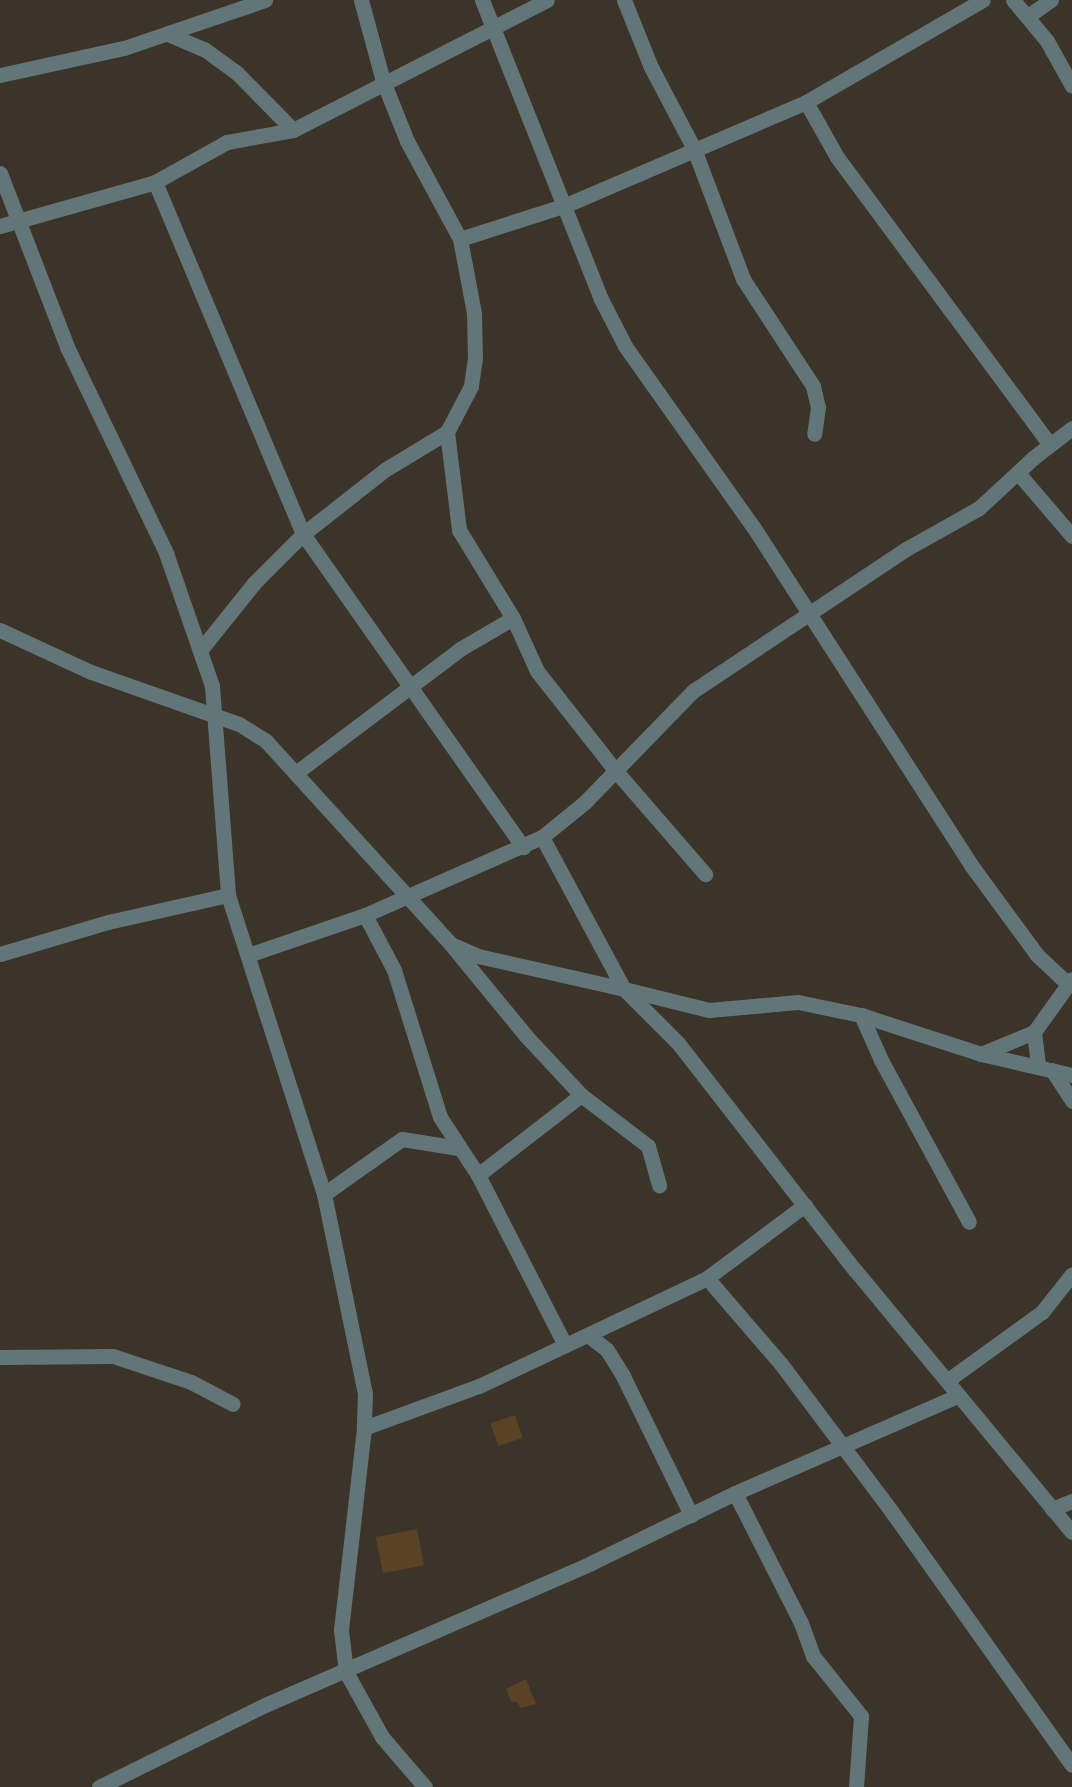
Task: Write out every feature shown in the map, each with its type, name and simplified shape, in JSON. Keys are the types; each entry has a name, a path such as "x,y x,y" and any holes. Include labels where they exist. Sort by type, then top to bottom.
{"street":[{"path":"0,75 124,48 265,0"},
{"path":"202,648 254,583 303,534 386,469 447,432 471,386 475,359 474,313 460,238 407,141 383,81 361,0"},
{"path":"482,0 566,205 601,299 624,346 726,486 807,615 971,864 1037,955 1070,981 1034,1032 981,1054"},
{"path":"0,226 155,182 226,142 293,130 383,81 547,0"},
{"path":"624,0 651,68 694,149 743,279 813,386 818,407 814,434"},
{"path":"460,238 566,205 806,102 983,0"},
{"path":"1013,0 1028,16 1072,86"},
{"path":"1028,16 1051,0"},
{"path":"168,34 204,49 237,73 293,130"},
{"path":"806,102 837,157 1049,444"},
{"path":"0,174 16,221 67,347 166,553 202,648 217,718 228,895 324,1194 365,1393 364,1428 341,1630 346,1672 382,1737 425,1787"},
{"path":"155,182 303,534 412,685 523,848"},
{"path":"248,955 365,915 475,864 523,848 542,837 571,815 693,691 906,549 979,508 1049,444 1072,428"},
{"path":"447,432 459,530 513,618 537,670 615,770 705,874"},
{"path":"1018,473 1072,536"},
{"path":"297,772 412,685 513,618"},
{"path":"0,630 91,672 239,724 266,741 297,772 356,843 451,944 526,1036 581,1095 648,1146 659,1185"},
{"path":"542,837 624,989 678,1043 805,1205 1072,1532"},
{"path":"0,954 108,922 228,895"},
{"path":"365,915 394,969 431,1095 458,1148 478,1175 565,1345"},
{"path":"451,944 478,956 709,1010 798,1002 861,1015 981,1054 1072,1075"},
{"path":"861,1015 881,1060 969,1222"},
{"path":"1034,1032 1045,1068 1072,1101"},
{"path":"478,1175 581,1095"},
{"path":"324,1194 402,1139 458,1148"},
{"path":"364,1428 479,1386 707,1278 805,1205"},
{"path":"948,1380 1042,1312 1072,1274"},
{"path":"707,1278 780,1364 899,1521 1072,1765"},
{"path":"607,1350 609,1325"},
{"path":"588,1335 607,1350 690,1515"},
{"path":"0,1357 113,1356 191,1382 233,1404"},
{"path":"99,1787 265,1705 346,1672 735,1493 959,1395"},
{"path":"735,1493 801,1623 813,1656 861,1716 856,1787"},
{"path":"1052,1509 1072,1502"}],"building":[{"path":"515,1415 523,1438 498,1446 490,1423"},
{"path":"417,1529 424,1565 383,1573 376,1537"},
{"path":"526,1679 536,1704 521,1708 517,1702 511,1702 506,1689"}]}
